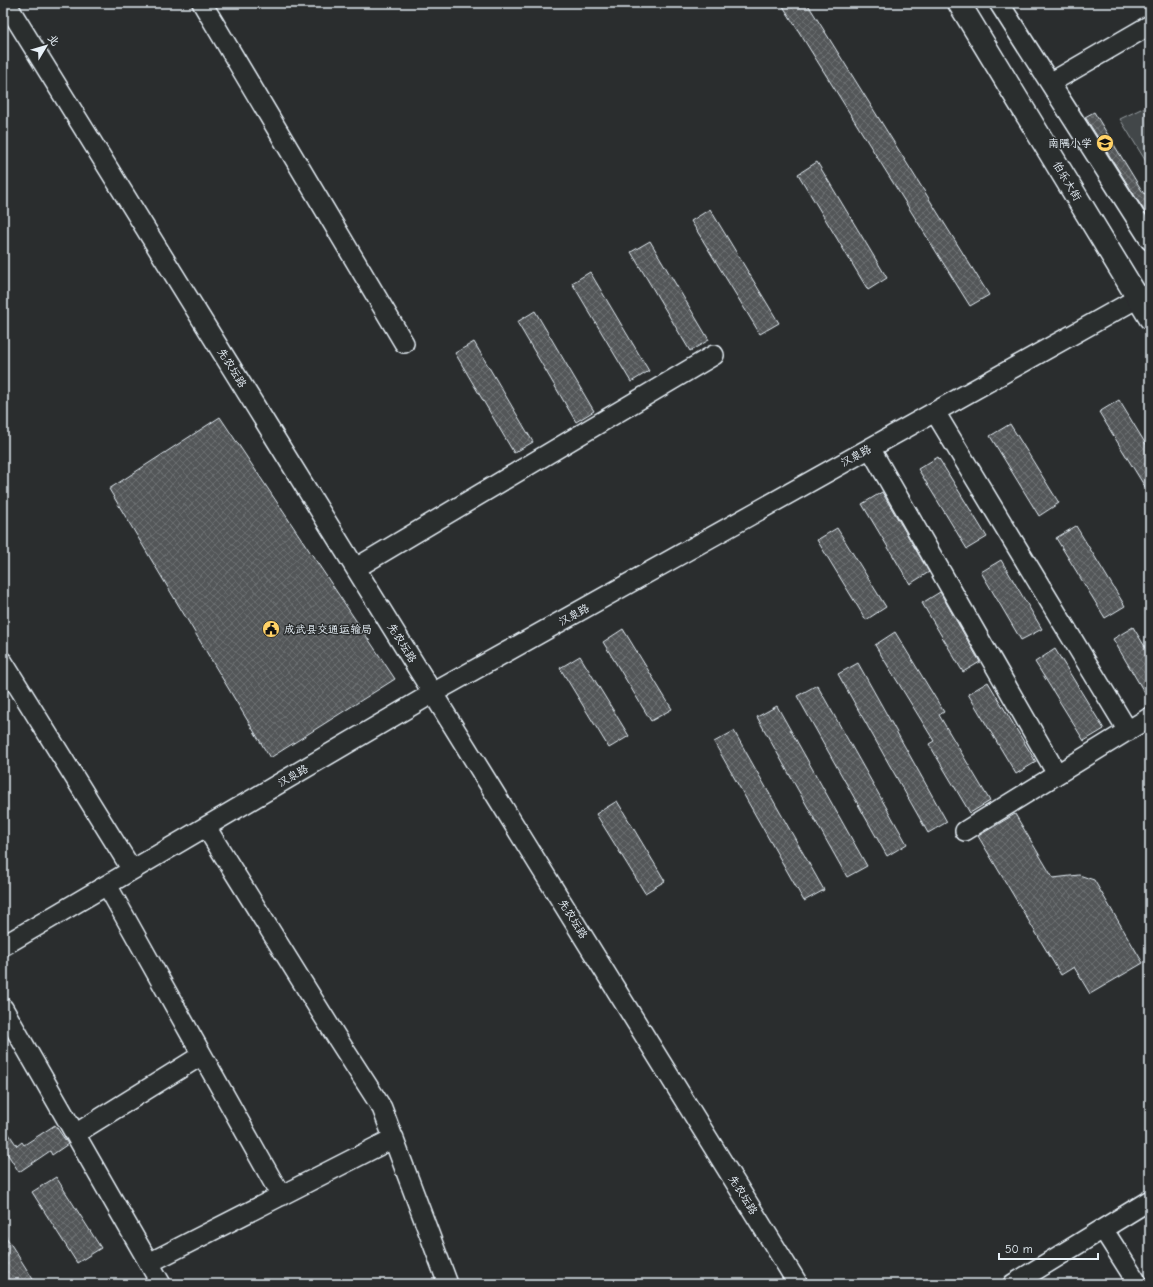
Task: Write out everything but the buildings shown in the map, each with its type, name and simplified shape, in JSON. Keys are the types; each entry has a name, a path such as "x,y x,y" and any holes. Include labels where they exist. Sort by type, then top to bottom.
{"main road":[{"name":"伯乐大街","path":"959,3 1144,296 1150,318"}],"street":[{"name":"先农坛路","path":"6,3 798,1284"},
{"path":"202,3 404,344"},
{"path":"999,3 1150,240"},
{"path":"1050,83 1150,25"},
{"name":"汉泉路","path":"3,946 433,693 1144,296"},
{"path":"356,568 714,354"},
{"path":"935,412 1128,731"},
{"path":"870,448 1057,774"},
{"path":"3,662 132,870"},
{"path":"965,831 1150,717"},
{"path":"206,827 382,1108 448,1284"},
{"path":"107,885 281,1196"},
{"path":"3,1008 161,1284"},
{"path":"75,1134 202,1055"},
{"path":"149,1263 394,1138"},
{"path":"1013,1284 1150,1200"},
{"path":"1104,1229 1138,1284"}],"shaded area":[{"path":"1143,108 1150,121 1150,168 1120,119"}],"place":[{"name":"南隅小学","path":"1105,143"},
{"name":"成武县交通运输局","path":"271,629"}]}
